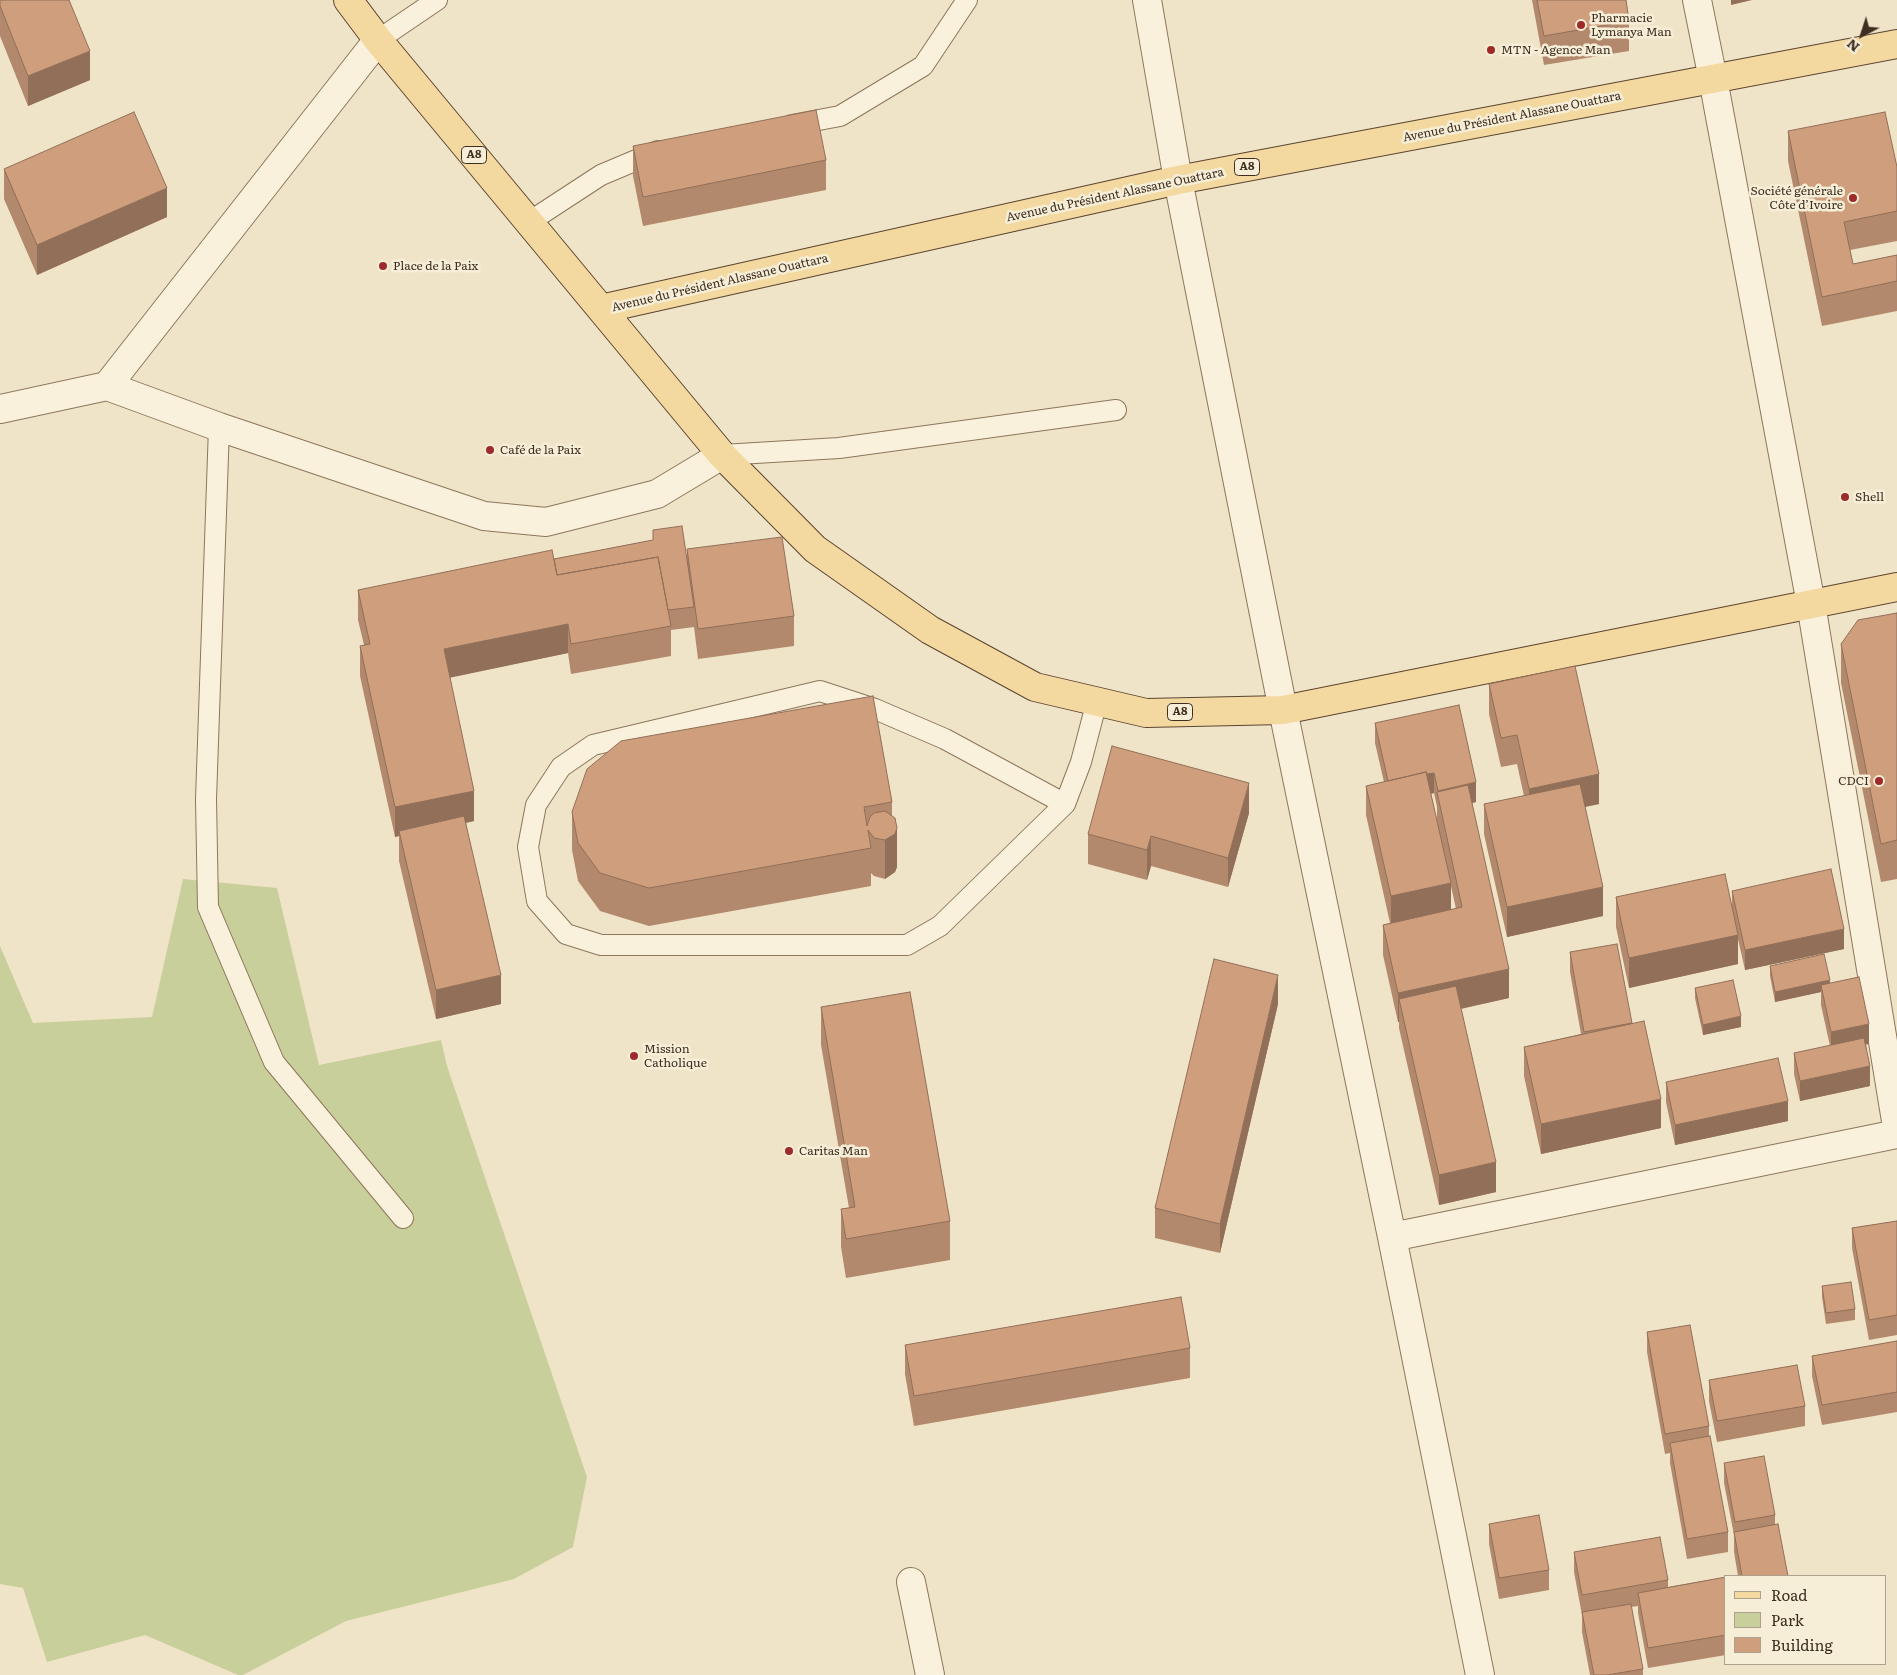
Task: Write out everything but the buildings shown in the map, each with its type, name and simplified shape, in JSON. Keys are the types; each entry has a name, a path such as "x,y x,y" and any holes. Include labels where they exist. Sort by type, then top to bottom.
{"main road":[{"name":"A8","path":"348,0 378,40 722,455 815,549 930,630 1035,687 1146,713 1283,710 1897,587"},
{"name":"Avenue du Président Alassane Ouattara","path":"601,309 1178,180 1897,44"}],"street":[{"path":"1147,0 1178,180 1283,710 1480,1675"},
{"path":"1697,0 1811,604 1897,1127"},
{"path":"107,386 378,40"},
{"path":"0,409 107,386 219,427 484,516 546,522 657,494 722,455"},
{"path":"1392,1237 1897,1134"},
{"path":"911,1582 930,1675"}],"lane":[{"path":"378,40 436,0"},
{"path":"775,128 840,116 922,66 967,0"},
{"path":"529,222 601,175 662,149 672,147"},
{"path":"722,455 839,448 1116,410"},
{"path":"219,427 206,799 208,907 274,1062 403,1218"},
{"path":"1065,804 945,739 875,709 820,691 593,744 561,767 536,805 528,847 537,901 566,934 601,945 907,945 940,926 1065,804 1081,762 1097,701"}],"green space":[{"path":"183,879 277,888 319,1065 441,1040 447,1066 587,1477 573,1547 514,1579 346,1621 243,1675 238,1675 145,1635 47,1662 23,1588 0,1584 0,946 33,1023 152,1017"}],"place":[{"name":"Pharmacie Lymanya Man","path":"1581,25"},
{"name":"MTN - Agence Man","path":"1491,50"},
{"name":"Société générale Côte d’Ivoire","path":"1853,198"},
{"name":"Place de la Paix","path":"383,266"},
{"name":"Café de la Paix","path":"490,450"},
{"name":"Shell","path":"1845,497"},
{"name":"CDCI","path":"1879,781"},
{"name":"Mission Catholique","path":"634,1056"},
{"name":"Caritas Man","path":"789,1151"}]}
